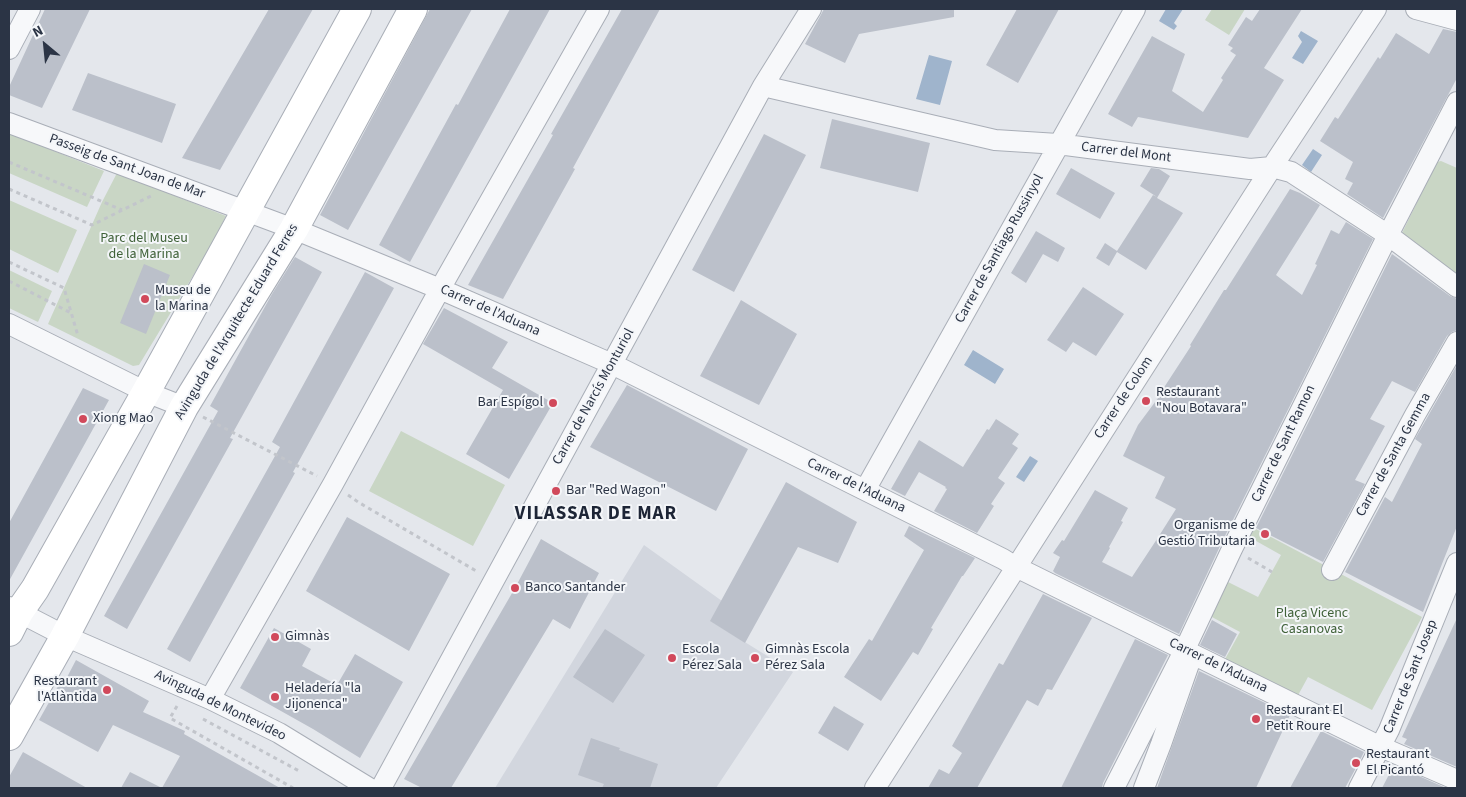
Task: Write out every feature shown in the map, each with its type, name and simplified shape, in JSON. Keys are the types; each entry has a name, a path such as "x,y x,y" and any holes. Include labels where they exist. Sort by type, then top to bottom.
{"street":[{"path":"9,49 30,9"},
{"path":"12,617 35,589 357,9"},
{"name":"Avinguda de l'Arquitecte Eduard Ferres","path":"9,736 65,636 184,407 294,228 413,9"},
{"path":"210,700 599,9"},
{"name":"Carrer de Narcís Monturiol","path":"381,788 763,86 811,9"},
{"name":"Carrer de Santiago Russinyol","path":"865,490 1135,9"},
{"name":"Carrer de Colom","path":"875,788 1272,167 1376,9"},
{"path":"1416,9 1457,20"},
{"name":"Carrer del Mont","path":"763,86 995,140 1058,144 1250,168 1272,167 1291,172 1388,235 1457,287"},
{"name":"Carrer de Sant Ramon","path":"1114,788 1185,649 1232,548 1388,235 1457,102"},
{"name":"Passeig de Sant Joan de Mar","path":"9,123 246,210"},
{"name":"Carrer de l'Aduana","path":"246,210 440,289 612,364 1381,747 1457,780"},
{"path":"9,324 146,392 184,407"},
{"name":"Carrer de Santa Gemma","path":"1332,570 1415,415 1457,342"},
{"name":"Carrer de Sant Josep","path":"1359,788 1381,747 1457,563"},
{"name":"Avinguda de Montevideo","path":"12,617 65,636 210,700 278,733 369,788"},
{"path":"1144,788 1190,664 1185,649"}],"path":[{"path":"9,162 122,210"},
{"path":"9,189 92,225 175,184"},
{"path":"9,262 64,288 84,361"},
{"path":"9,281 72,313"},
{"path":"184,407 333,484"},
{"path":"358,502 494,582"},
{"path":"1232,548 1272,572"},
{"path":"177,706 170,718 293,788"}],"shaded area":[{"name":"Escola Pérez Sala","path":"644,545 722,601 711,621 793,672 716,788 495,788"}],"green space":[{"path":"1212,9 1245,9 1229,35 1205,20"},
{"path":"9,133 104,171 87,207 9,173"},
{"path":"1441,161 1457,168 1457,275 1400,237 1437,162"},
{"name":"Parc del Museu de la Marina","path":"117,173 226,216 211,246 139,365 133,366 48,324 102,202"},
{"path":"9,200 77,230 58,273 9,249"},
{"path":"9,270 52,291 38,322 9,308"},
{"path":"401,431 505,485 473,546 369,491"},
{"name":"Plaça Vicenc Casanovas","path":"1254,528 1422,617 1372,710 1308,677 1296,699 1224,661 1240,632 1210,616 1228,582 1258,597 1281,555 1249,537"}],"water":[{"path":"1166,9 1183,9 1174,23 1177,26 1174,30 1159,21"},
{"path":"1301,31 1318,41 1303,64 1292,58 1302,42 1298,36"},
{"path":"929,55 952,61 940,105 916,99"},
{"path":"1313,149 1322,155 1311,172 1302,165"},
{"path":"973,350 1004,369 995,384 964,365"},
{"path":"1030,456 1038,461 1024,482 1016,477"}],"building":[{"path":"45,9 90,9 42,108 9,95 9,87"},
{"path":"269,9 313,9 220,170 182,158"},
{"path":"430,9 472,9 348,230 320,215"},
{"path":"510,9 550,9 410,262 379,245"},
{"path":"622,9 660,9 503,299 468,285 553,135 551,134"},
{"path":"824,9 954,9 954,17 859,34 845,63 805,44"},
{"path":"1017,9 1059,9 1018,83 986,65"},
{"path":"1260,9 1302,9 1264,68 1284,80 1248,138 1138,117 1132,127 1108,114 1152,36 1185,54 1172,91 1203,112 1236,55 1230,51 1233,48 1228,45 1246,17 1252,21"},
{"path":"1443,29 1457,32 1457,78 1383,218 1347,194 1353,183 1345,179 1353,162 1320,141 1335,117 1338,119 1378,57 1380,59 1396,33 1429,54"},
{"path":"88,73 176,104 162,143 72,110"},
{"path":"832,119 930,143 918,192 820,168"},
{"path":"764,134 806,155 734,292 692,270"},
{"path":"1071,168 1115,193 1100,219 1056,194"},
{"path":"1151,168 1159,169 1170,176 1157,198 1183,213 1146,270 1117,252 1109,266 1096,258 1105,243 1117,251 1153,195 1157,197 1140,186"},
{"path":"1290,189 1320,205 1276,275 1302,295 1331,230 1339,234 1346,222 1373,239 1221,544 1179,634 1055,573 1053,571 1060,557 1053,553 1062,540 1064,541 1095,490 1128,508 1121,521 1123,522 1102,562 1132,577 1157,539 1176,509 1155,498 1165,477 1123,456 1138,425 1164,390 1224,290 1226,290"},
{"path":"1036,231 1065,248 1058,262 1043,254 1026,283 1011,273"},
{"path":"1392,254 1450,296 1457,299 1457,330 1447,336 1415,392 1392,381 1370,419 1385,426 1355,480 1365,484 1323,562 1256,528"},
{"path":"295,257 322,272 230,438 233,439 127,629 104,616 218,411 210,406 272,294"},
{"name":"Museu de la Marina","path":"144,264 170,275 146,334 120,323"},
{"path":"365,272 394,288 293,472 295,473 190,662 167,649 280,447 272,442"},
{"path":"1083,287 1124,314 1096,356 1073,342 1066,352 1047,340"},
{"path":"741,300 797,334 759,405 700,376"},
{"path":"444,308 508,342 492,368 553,403 509,479 466,454 503,390 423,344"},
{"path":"1457,365 1457,526 1423,612 1345,572 1385,497 1392,502 1422,444 1415,439"},
{"path":"627,385 748,449 716,511 590,447"},
{"path":"83,388 109,400 9,581 9,523"},
{"path":"996,419 1019,434 1012,444 1018,448 998,478 1005,483 991,504 994,506 977,533 934,511 947,489 919,472 905,496 891,489 919,440 963,467 987,429 989,430"},
{"path":"786,482 857,522 838,563 798,547 745,643 710,621"},
{"path":"347,517 450,574 409,651 306,591"},
{"path":"909,526 975,558 931,628 933,629 918,655 913,652 881,701 844,677 869,639 872,641 924,550 904,536"},
{"path":"541,539 599,573 570,629 553,619 451,788 422,788 404,779 515,588"},
{"path":"1043,594 1092,618 1052,690 1047,689 1038,706 1027,700 977,788 928,788 939,769 949,774 962,753 952,746 999,663 1003,665"},
{"path":"1457,618 1457,767 1404,744 1407,739 1402,737"},
{"path":"1212,620 1237,634 1225,657 1200,645"},
{"path":"274,628 311,649 302,666 337,685 355,654 403,682 360,758 240,688"},
{"path":"605,629 645,655 613,703 573,677"},
{"path":"1135,639 1168,655 1102,788 1061,788"},
{"path":"76,660 149,701 143,712 185,731 184,734 280,788 162,788 180,756 113,725 98,752 39,720 61,681 64,683"},
{"path":"1199,671 1290,715 1256,788 1157,788"},
{"path":"834,706 864,724 848,751 818,733"},
{"path":"1321,731 1364,752 1357,766 1345,788 1290,788"},
{"path":"591,738 658,764 650,788 602,788 604,784 578,775"},
{"path":"23,752 87,788 9,788 9,777"},
{"path":"1394,765 1446,788 1382,788"},
{"path":"130,772 162,788 121,788"}],"place":[{"name":"Museu de la Marina","path":"145,299"},
{"name":"Restaurant \"Nou Botavara\"","path":"1146,401"},
{"name":"Bar Espígol","path":"553,403"},
{"name":"Xiong Mao","path":"83,419"},
{"name":"Bar \"Red Wagon\"","path":"556,491"},
{"name":"Organisme de Gestió Tributaria","path":"1265,534"},
{"name":"Banco Santander","path":"515,588"},
{"name":"Gimnàs","path":"275,637"},
{"name":"Escola Pérez Sala","path":"672,658"},
{"name":"Gimnàs Escola Pérez Sala","path":"755,658"},
{"name":"Restaurant l'Atlàntida","path":"107,690"},
{"name":"Heladería \"la Jijonenca\"","path":"275,697"},
{"name":"Restaurant El Petit Roure","path":"1256,719"},
{"name":"Restaurant El Picantó","path":"1356,763"}],"district":[{"name":"VILASSAR DE MAR","path":"596,515"}]}
